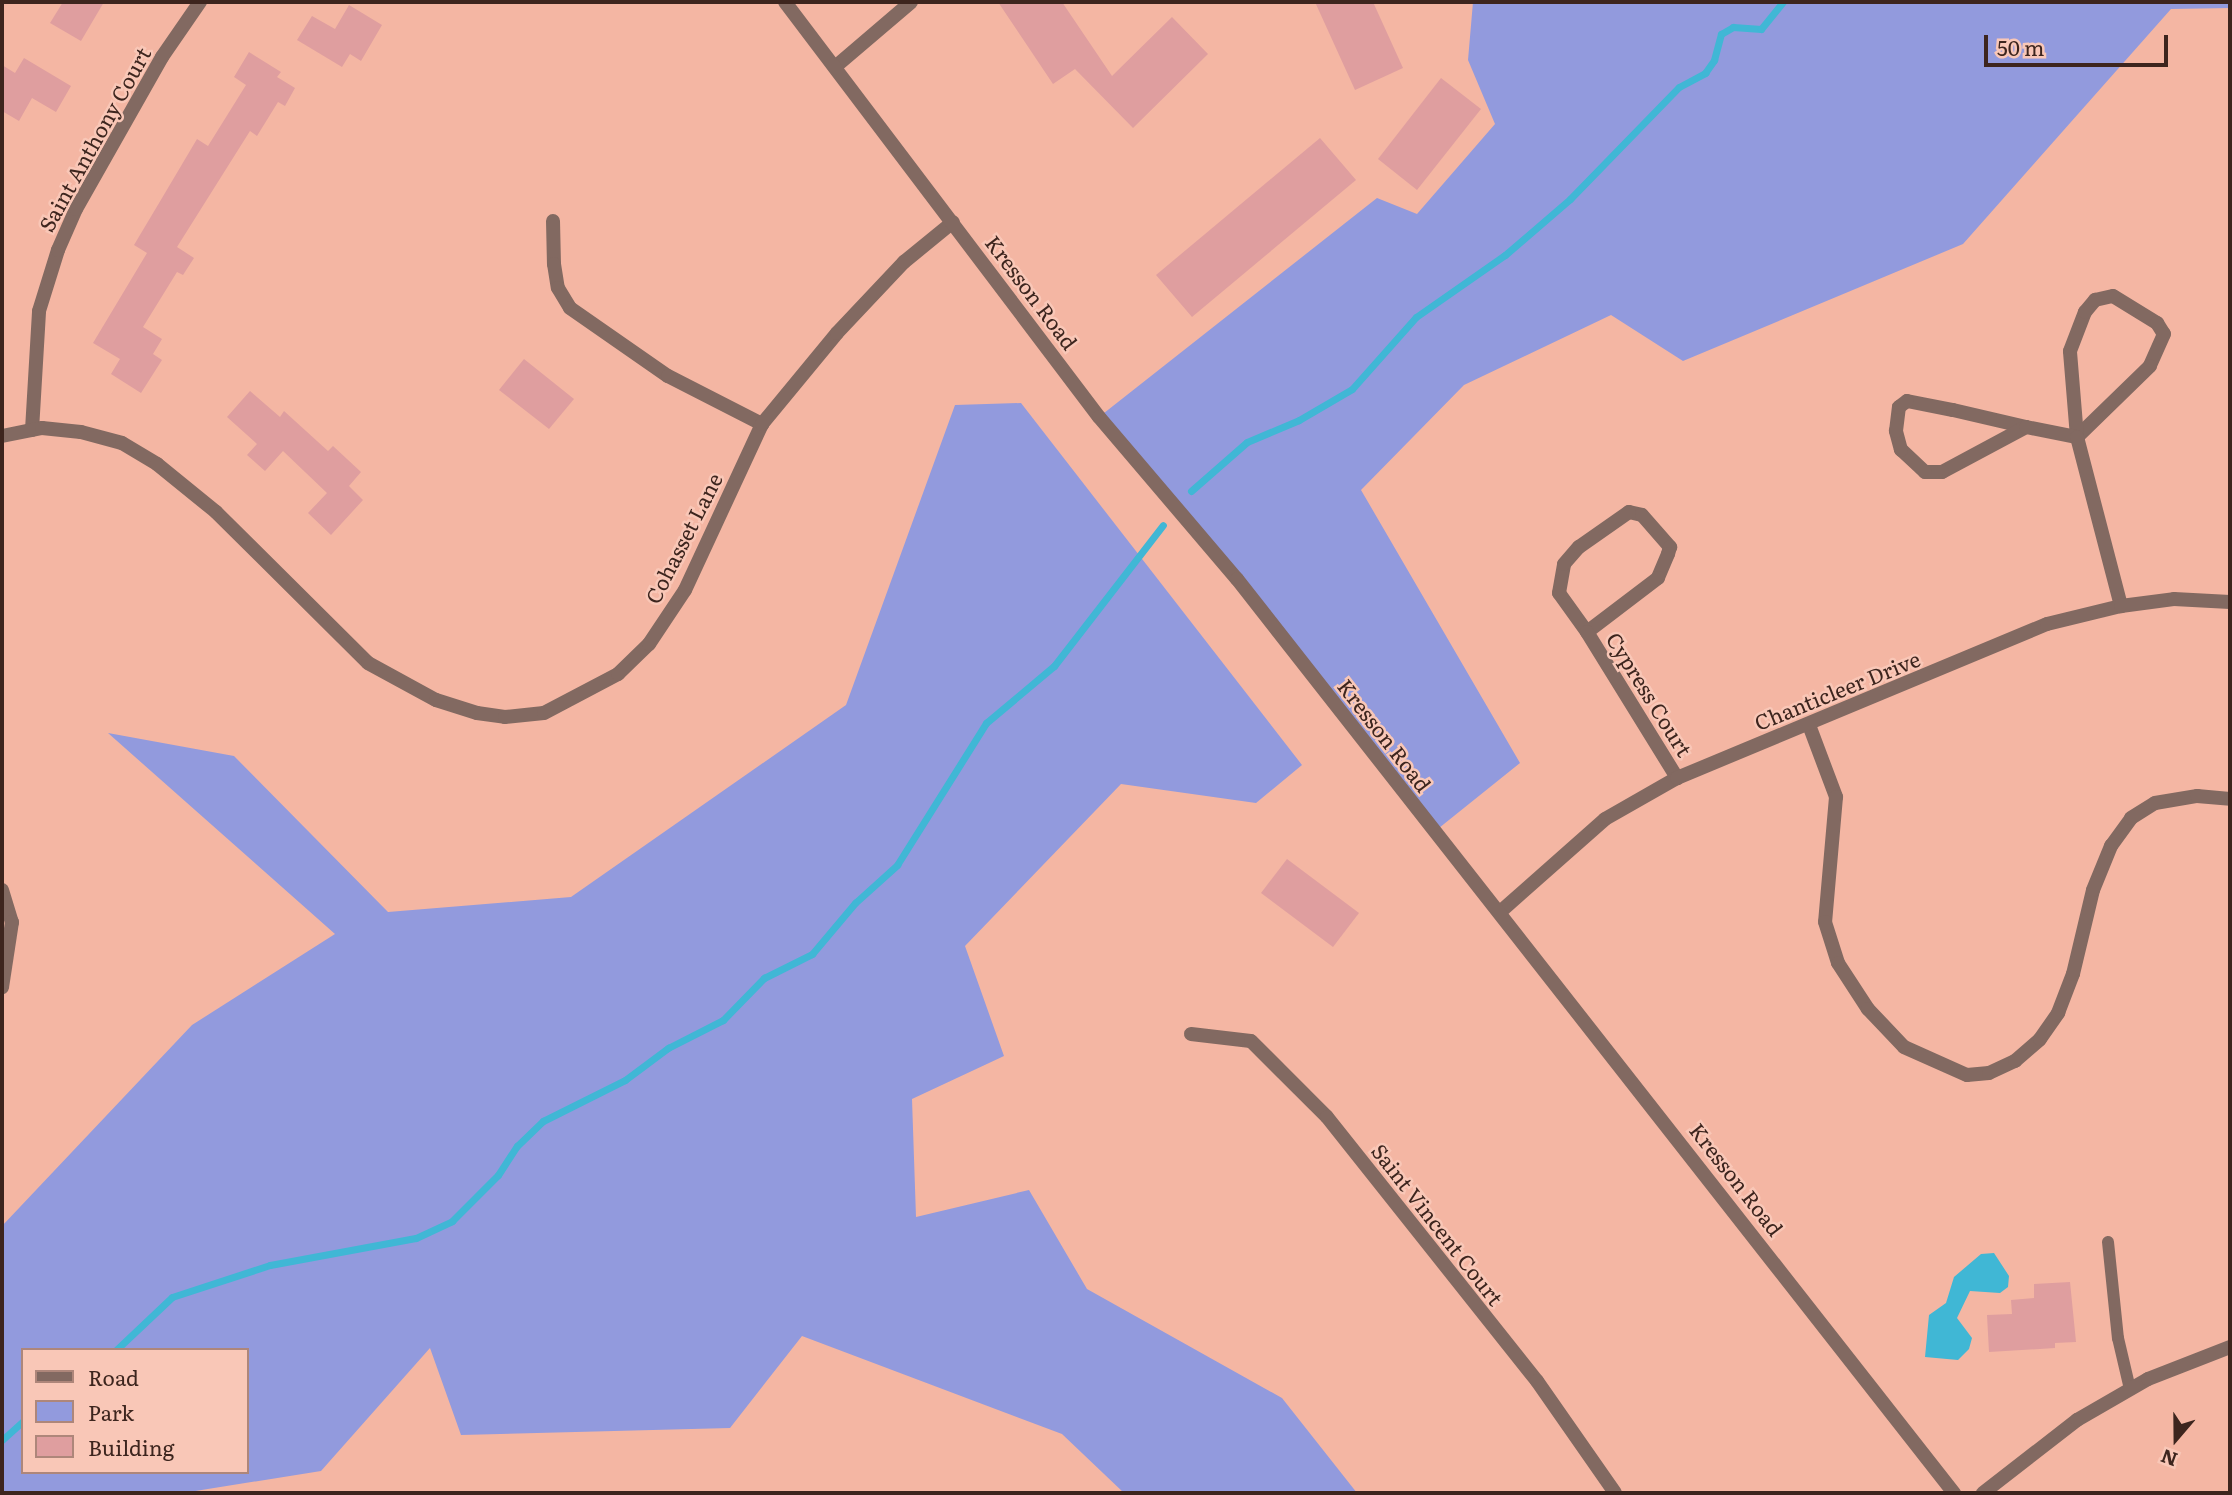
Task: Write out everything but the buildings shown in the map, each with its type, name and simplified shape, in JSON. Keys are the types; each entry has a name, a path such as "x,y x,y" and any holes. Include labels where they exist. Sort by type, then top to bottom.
{"street":[{"name":"Saint Anthony Court","path":"32,430 39,311 58,250 76,208 162,57 200,2"},
{"name":"Kresson Road","path":"785,2 1099,417 1237,579 1954,1493"},
{"path":"835,67 911,2"},
{"path":"554,221 554,264 558,288 570,307 668,376 762,424"},
{"name":"Cohasset Lane","path":"2,436 32,430 81,432 139,453 216,512 368,663 436,700 505,717 544,713 585,696 618,674 649,644 685,590 762,424 845,324 904,262 953,222"},
{"path":"2077,437 2150,366 2164,334 2157,323 2113,296 2095,300 2085,312 2070,351 2077,437 2121,606"},
{"path":"2026,427 1942,472 1925,472 1901,450 1895,421 1899,407 1907,401 2077,437"},
{"name":"Cypress Court","path":"1587,632 1658,578 1670,547 1642,516 1629,512 1579,547 1564,564 1559,593 1587,632 1677,778"},
{"name":"Chanticleer Drive","path":"1500,912 1605,819 1677,778 2048,624 2121,606 2174,599 2230,602"},
{"path":"1809,725 1836,797 1825,922 1838,963 1868,1009 1904,1047 1967,1075 1989,1073 2015,1061 2040,1040 2058,1013 2073,974 2093,890 2112,846 2131,818 2155,803 2197,796 2230,799"},
{"path":"2,890 12,922 2,987"},
{"name":"Saint Vincent Court","path":"1191,1034 1251,1041 1327,1117 1536,1381 1615,1493"},
{"path":"1983,1493 2023,1458 2130,1389 2230,1348"}],"lane":[{"path":"2108,1241 2118,1338 2130,1389"}],"green space":[{"path":"1473,2 2230,2 2230,8 2171,9 1963,244 1683,361 1611,315 1464,385 1361,490 1520,763 1434,832 1099,417 1377,198 1417,214 1495,124 1468,60"},
{"path":"1021,403 1302,765 1256,803 1121,784 965,946 1004,1056 912,1099 916,1217 1029,1190 1087,1289 1282,1398 1357,1493 1124,1493 1062,1434 802,1336 730,1428 461,1435 430,1348 321,1471 183,1493 2,1493 2,1226 192,1025 335,934 108,733 234,756 388,912 571,897 846,705 955,405"}],"shaded area":[{"path":"1994,1253 2009,1276 2008,1287 2000,1293 1970,1291 1957,1318 1972,1338 1969,1349 1958,1360 1925,1357 1929,1315 1946,1303 1954,1277 1981,1254"}],"waterway":[{"path":"1191,491 1247,442 1299,420 1352,389 1416,317 1505,255 1570,199 1679,87 1705,73 1714,60 1721,34 1733,27 1761,29 1783,2"},
{"path":"118,1348 172,1297 270,1265 416,1238 452,1221 498,1175 517,1146 543,1121 625,1080 668,1048 723,1020 764,978 812,954 855,903 897,865 986,723 1054,666 1163,525"},
{"path":"2,1440 21,1423"}]}
